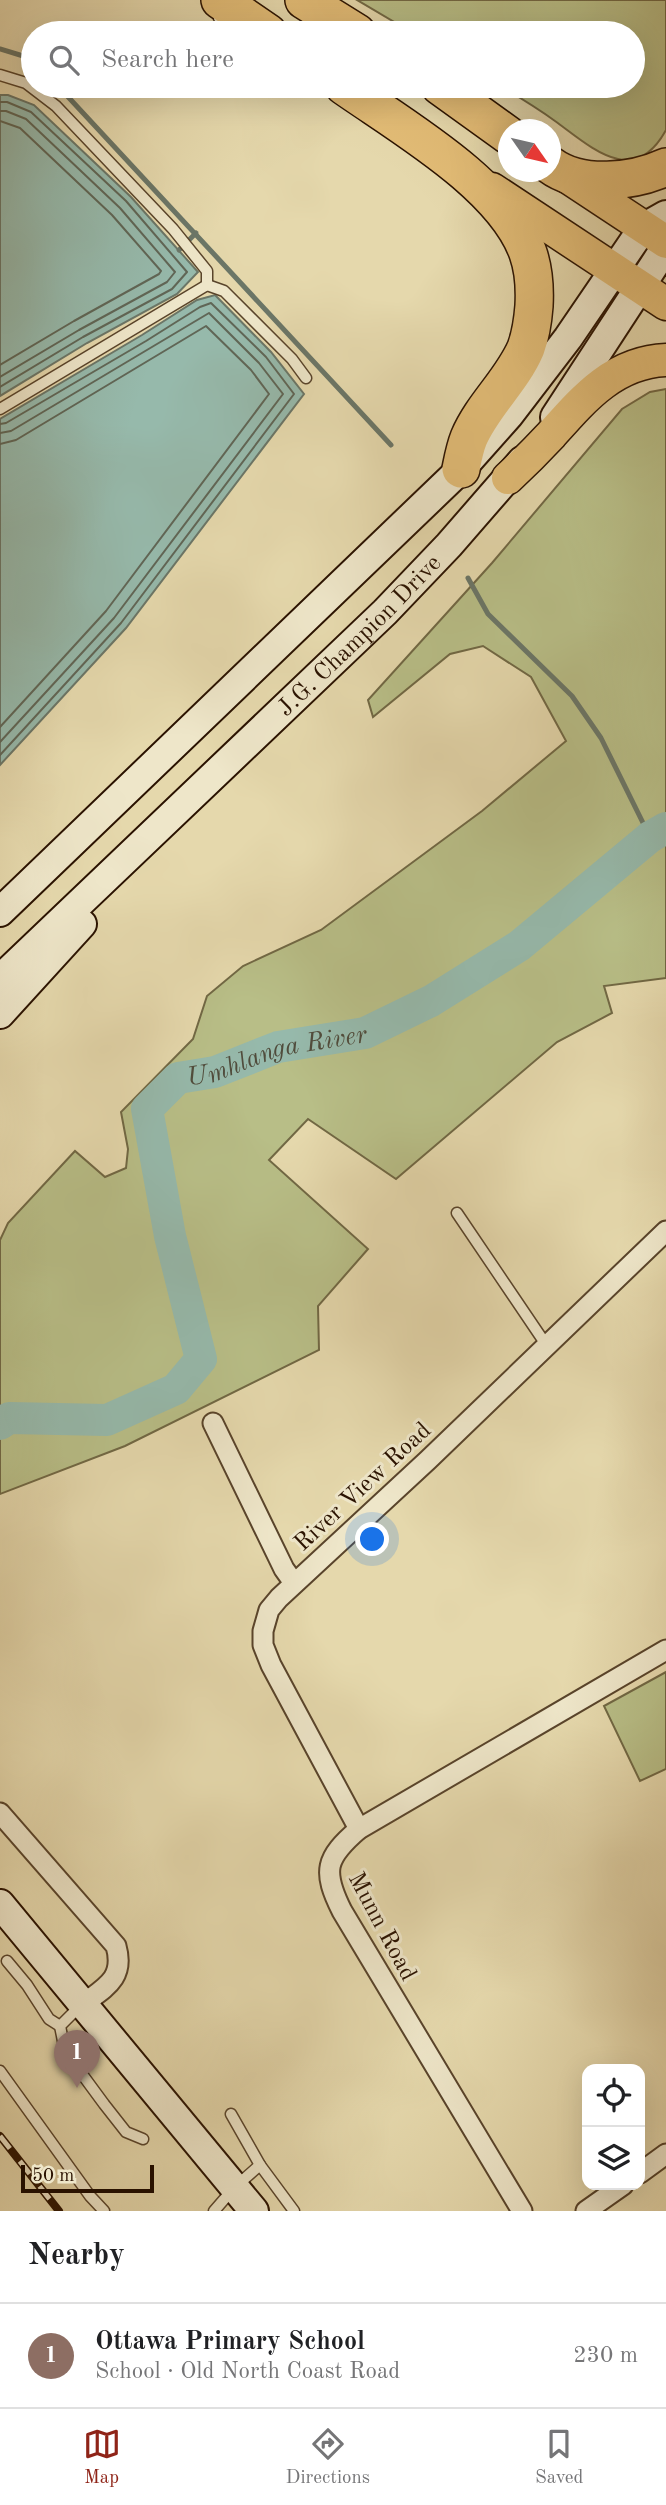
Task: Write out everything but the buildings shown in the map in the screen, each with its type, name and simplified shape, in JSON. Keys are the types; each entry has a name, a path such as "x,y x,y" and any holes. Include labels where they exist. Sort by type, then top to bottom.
{"highway":[{"path":"219,0 250,21"},
{"path":"304,0 338,21"},
{"path":"361,98 462,169 502,210 517,230 528,253 535,283 533,319 527,344 520,360 468,439 461,469"},
{"path":"457,98 498,127"},
{"path":"561,171 593,179 624,180 666,167"}],"main road":[{"path":"462,169 666,304"},
{"path":"561,173 660,233"},
{"path":"509,478 588,393 608,378 645,363 666,360"}],"street":[{"name":"J.G. Champion Drive","path":"0,979 385,612 509,478 557,414 628,278 660,233"},
{"name":"J.G. Champion Drive","path":"4,906 461,469 509,415 569,338 628,278"},
{"path":"0,1014 104,898 137,848"},
{"name":"River View Road","path":"359,1829 271,1665 263,1644 263,1631 269,1610 294,1583 428,1460 666,1231"},
{"path":"213,1423 284,1569 294,1583"},
{"name":"Munn Road","path":"522,2211 331,1889 328,1875 332,1861 342,1844 359,1829 666,1650"},
{"path":"0,1813 116,1947 119,1958 116,1975 109,1985 83,2004"},
{"path":"0,1904 254,2211"},
{"path":"645,2169 666,2154"},
{"path":"586,2211 616,2190"}],"lane":[{"path":"208,0 223,21"},
{"path":"0,75 21,81"},
{"path":"46,98 173,229 207,271 207,285"},
{"path":"207,285 224,291 292,359 306,378"},
{"path":"0,409 207,285"},
{"path":"457,1213 547,1346"},
{"path":"7,1961 50,2019 60,2026 65,2051 104,2105 126,2132 143,2139"},
{"path":"60,2026 83,2004"},
{"path":"0,2071 90,2196 104,2211"},
{"path":"231,2114 260,2165 294,2211"},
{"path":"214,2211 234,2188 260,2165"}],"green space":[{"path":"357,0 666,0 666,130 654,148 640,157 626,160 598,151 561,126 561,119 551,119 519,98 645,98 645,21 393,21"},
{"path":"666,389 666,978 604,986 612,1013 557,1042 396,1179 308,1119 269,1160 368,1249 318,1306 319,1350 125,1446 0,1494 0,1240 8,1223 75,1151 105,1177 126,1168 128,1149 121,1112 193,1039 207,996 243,966 321,930 482,811 566,741 531,677 483,646 450,654 373,717 368,700 492,563 622,409 650,392"},
{"path":"666,1672 666,1769 640,1781 604,1706"}],"water":[{"path":"0,95 8,95 34,105 131,197 198,272 177,294 87,343 0,396"},
{"path":"215,295 271,352 304,394 126,628 0,765 0,419 197,300"}],"waterway":[{"path":"0,49 21,55"},
{"path":"69,98 391,445"},
{"path":"179,250 196,233"},
{"path":"468,578 488,614 572,696 601,738 650,837"},
{"name":"Umhlanga River","path":"0,1424 9,1418 107,1420 176,1389 201,1359 170,1236 147,1109 178,1078 215,1072 278,1047 365,1033 431,1001 519,946 650,837 666,828"}],"railway":[{"path":"0,2136 59,2211"}],"place":[{"name":"Ottawa Primary School","path":"77,2088"}]}
